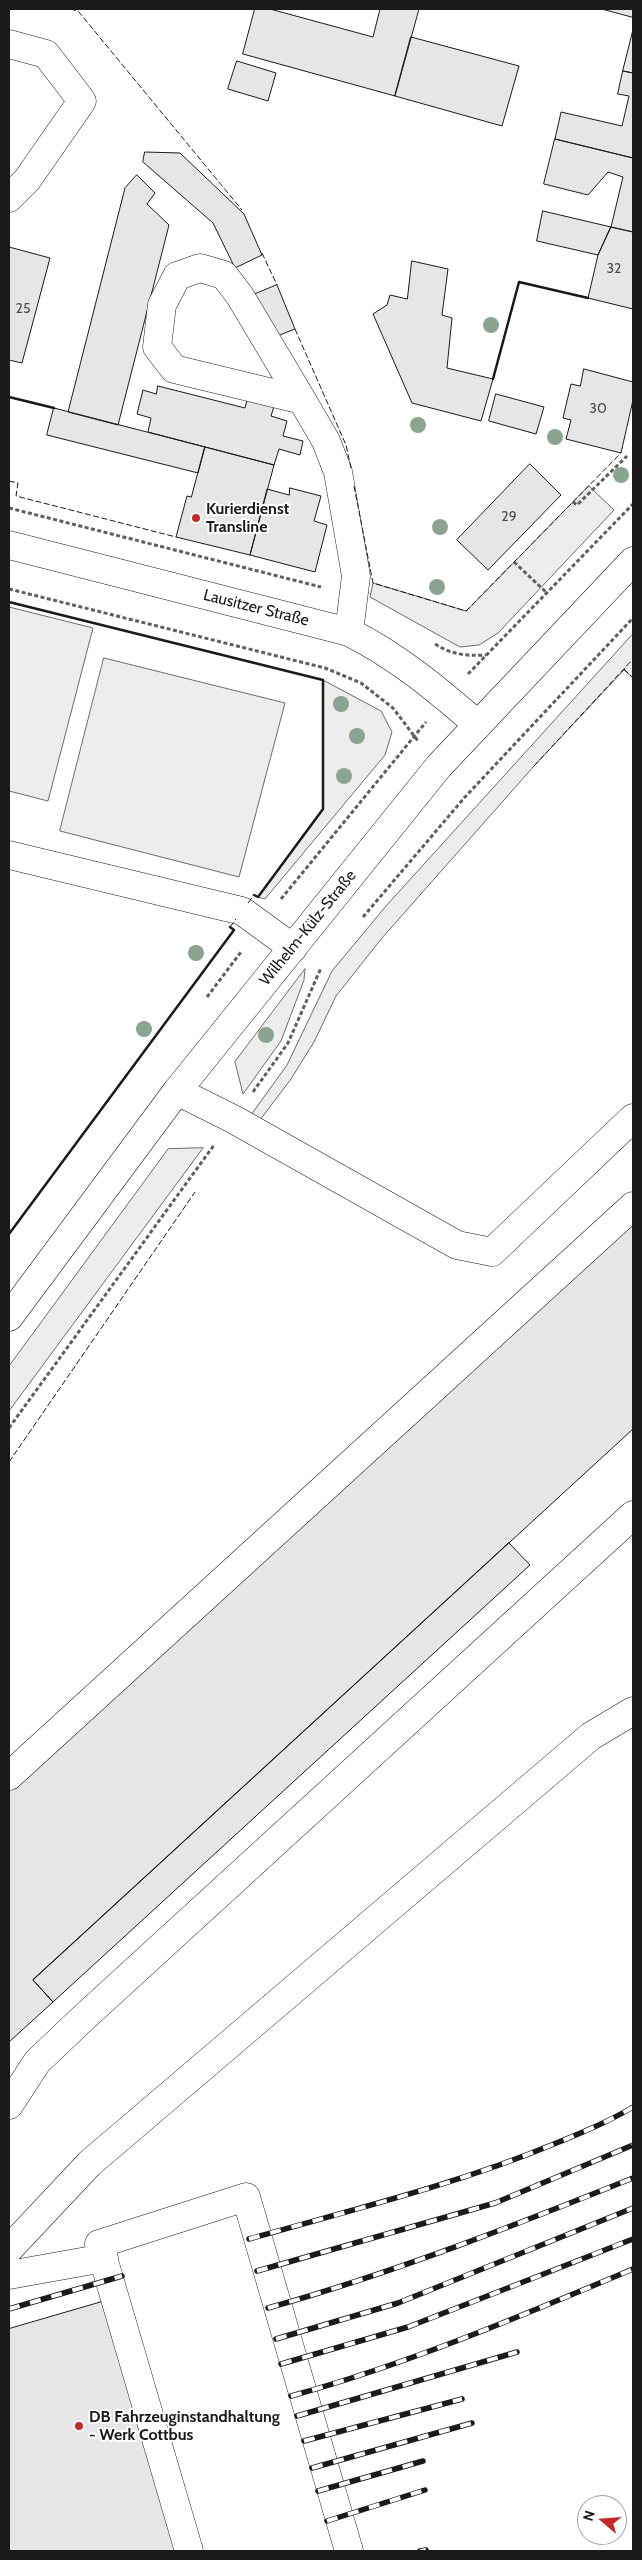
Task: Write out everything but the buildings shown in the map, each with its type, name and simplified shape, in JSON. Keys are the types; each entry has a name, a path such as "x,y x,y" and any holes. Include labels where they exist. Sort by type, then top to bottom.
{"main road":[{"path":"9,44 46,54 82,101 27,180 9,198"},
{"path":"302,400 174,368 157,348 162,305 176,276 200,268 224,275 240,296 302,400 326,441 338,472 356,576 348,632"},
{"name":"Lausitzer Straße","path":"9,545 348,632 381,648 446,697 478,725"},
{"name":"Wilhelm-Külz-Straße","path":"9,1317 177,1091 439,766 633,561"},
{"path":"9,855 242,911 293,948"},
{"path":"177,1091 234,1119 457,1245 492,1252 633,1118"},
{"path":"9,1776 633,1206"},
{"path":"9,2105 37,2062 80,2021 633,1515"},
{"path":"9,2249 90,2164 591,1736 633,1711"},
{"path":"188,2551 100,2244 246,2198 350,2551"},
{"path":"9,2275 104,2258"}],"path":[{"path":"573,502 577,505 627,456"},
{"path":"514,562 547,593"},
{"path":"9,589 325,668 361,684 393,708 465,797"},
{"path":"359,922 465,797 633,618"},
{"path":"9,1428 288,1043 322,965"}],"shaded area":[{"path":"589,486 614,510 498,633 479,645 460,647 370,597 373,583 466,611"},
{"path":"9,607 93,628 48,801 9,791"},
{"path":"633,634 633,678 624,670 534,766 382,938 336,996 314,1042 291,1079 260,1120 251,1115 287,1065 332,971 386,906"},
{"path":"104,658 285,703 239,877 60,831"},
{"path":"323,680 381,711 392,732 385,755 265,899 258,897 323,809"},
{"path":"305,969 304,980 281,1041 243,1094 235,1062"},
{"path":"203,1148 9,1411 9,1366 168,1149"}],"railway":[{"path":"249,2239 403,2196 517,2159 574,2136 633,2107"},
{"path":"257,2271 495,2203 633,2145"},
{"path":"268,2308 407,2264 498,2231 633,2178"},
{"path":"276,2339 398,2303 633,2208"},
{"path":"281,2364 408,2327 633,2239"},
{"path":"291,2396 421,2354 633,2269"},
{"path":"9,2309 122,2276"},
{"path":"297,2416 517,2352"},
{"path":"304,2441 462,2399"},
{"path":"312,2468 472,2423"},
{"path":"318,2491 423,2461"},
{"path":"327,2521 425,2490"},
{"path":"420,2551 426,2550"}],"fence":[{"path":"70,9 78,11 242,210"},
{"path":"262,253 277,285"},
{"path":"295,329 346,445 351,468"},
{"path":"354,486 373,583 466,611 621,453"},
{"path":"9,481 18,483 16,496 176,537"},
{"path":"534,766 633,659"},
{"path":"624,669 633,678"},
{"path":"248,903 254,895"},
{"path":"230,927 236,919"},
{"path":"9,1462 195,1192"}],"wall":[{"path":"493,379 519,282 588,298"},
{"path":"9,397 54,408"},
{"path":"9,602 323,680 323,809 258,897 254,895"},
{"path":"9,1234 234,930 230,927"}],"place":[{"name":"Kurierdienst Transline","path":"196,518"},
{"name":"DB Fahrzeuginstandhaltung - Werk Cottbus","path":"79,2426"}]}
